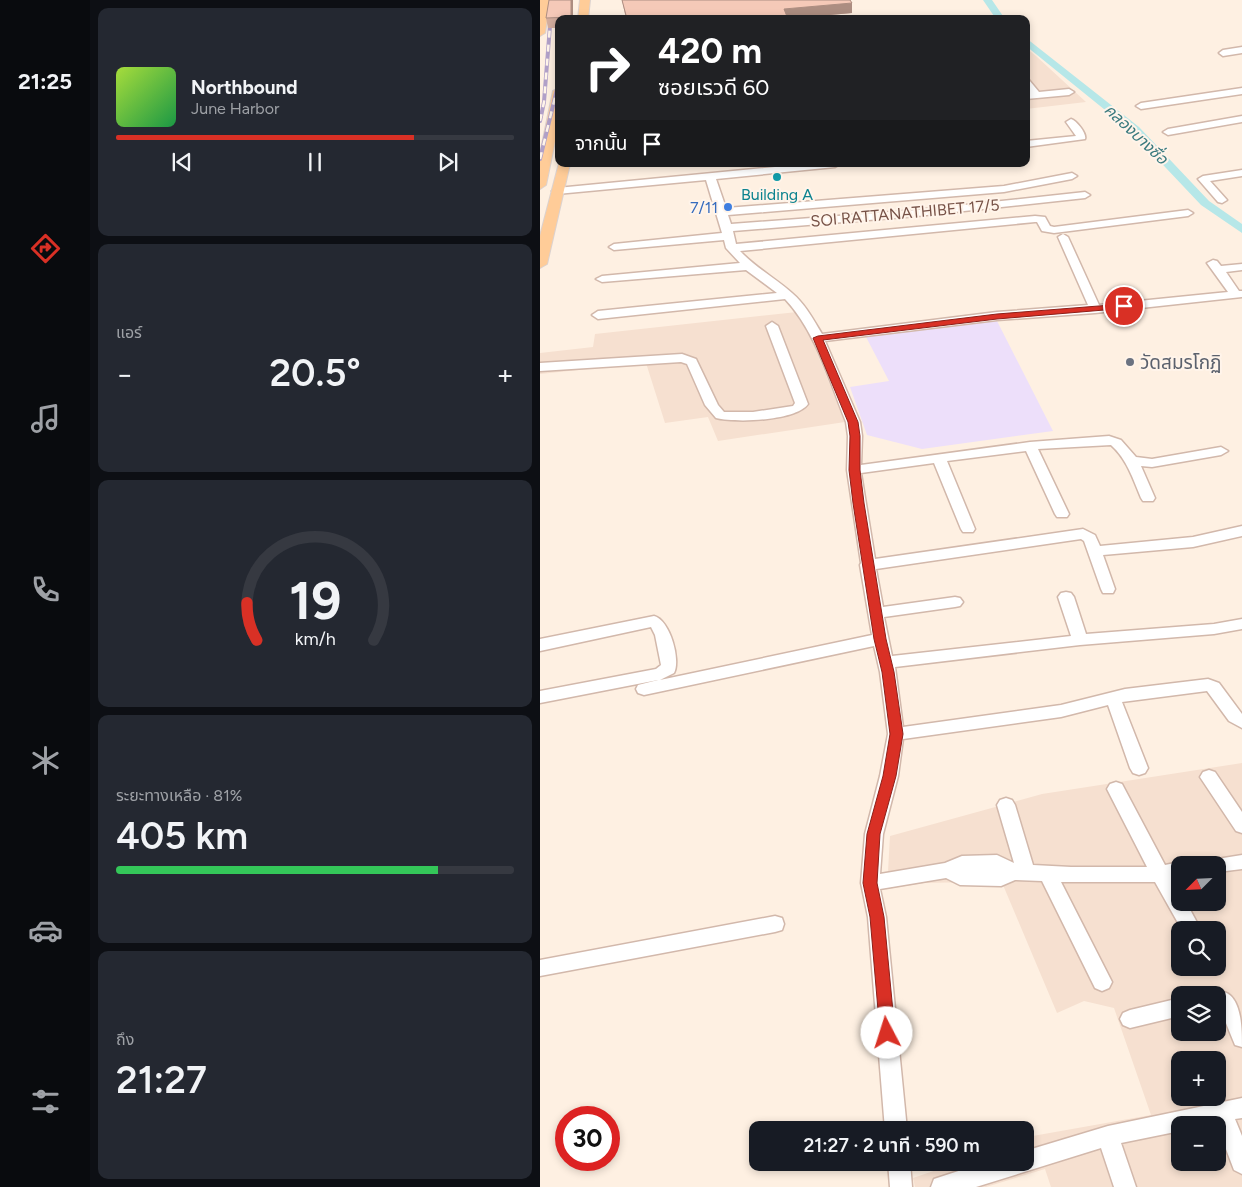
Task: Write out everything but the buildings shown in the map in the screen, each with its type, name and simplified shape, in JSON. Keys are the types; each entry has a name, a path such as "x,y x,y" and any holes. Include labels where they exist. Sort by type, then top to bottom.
{"main road":[{"path":"540,33 545,0"},
{"path":"583,15 585,0"},
{"path":"540,185 555,110"},
{"path":"540,264 563,167"}],"street":[{"path":"1223,53 1242,50"},
{"path":"1140,106 1242,91"},
{"path":"1031,95 1069,92"},
{"path":"1168,132 1242,119"},
{"path":"1030,144 1082,137 1070,122"},
{"path":"557,191 786,167"},
{"path":"1222,200 1203,179 1242,173"},
{"path":"710,176 722,210 726,232 732,248 748,266 788,295 802,310 818,338 853,422 855,436 854,470 867,565 886,662 896,734 889,776 874,834 870,883 877,917 895,1121"},
{"path":"722,210 1004,189 1072,176"},
{"path":"722,210 840,195"},
{"name":"SOI RATTANATHIBET 17/5","path":"614,247 726,232 1085,195"},
{"path":"732,248 1035,219 1042,220 1046,229 1054,230 1188,213"},
{"path":"1063,237 1095,309"},
{"path":"602,279 748,266"},
{"path":"1239,294 1216,267 1242,267"},
{"path":"818,338 997,316 1095,309 1239,294"},
{"path":"598,315 788,295"},
{"path":"540,367 682,358 692,362 714,411 721,417 732,418 797,409 802,404 772,326"},
{"path":"854,470 1030,446 1110,440 1120,444 1130,460 1148,498"},
{"path":"1030,446 1062,514"},
{"path":"1130,460 1152,463 1221,451"},
{"path":"939,459 968,529"},
{"path":"1095,551 1193,542 1242,531"},
{"path":"867,565 1083,534 1090,538 1108,589"},
{"path":"1066,598 1080,640"},
{"path":"875,613 955,602"},
{"path":"540,645 654,621 659,625 669,665 668,669 660,674 540,698"},
{"path":"886,662 1080,640 1214,629 1242,624"},
{"path":"644,690 880,639"},
{"path":"896,734 1061,711 1113,698 1208,685 1213,687 1235,717 1242,722"},
{"path":"1113,698 1139,768"},
{"path":"1209,776 1242,826"},
{"path":"1116,788 1160,874 1187,921"},
{"path":"1006,805 1020,873"},
{"path":"1226,864 1242,862"},
{"path":"870,883 948,870 960,877 1001,878 1020,873 1071,875 1160,874 1171,872"},
{"path":"1048,874 1102,982"},
{"path":"540,968 775,924"},
{"path":"1226,1004 1242,1038"},
{"path":"1130,1019 1171,1009"},
{"path":"1034,1159 1108,1136 1232,1110 1242,1163"},
{"path":"1108,1136 1125,1187"},
{"path":"900,1171 902,1187"},
{"path":"942,1187 994,1171"}],"shaded area":[{"path":"1030,51 1036,56 1086,102 1030,109"},
{"path":"797,312 811,338 845,422 718,441 708,417 665,423 646,363 540,374 540,353 593,347 595,334"},
{"path":"997,321 1053,431 922,449 867,435 850,387 889,381 866,337"},
{"path":"1242,763 1242,1187 1051,1187 1045,1169 986,1187 915,1187 913,1178 934,1171 1034,1171 1034,1136 1151,1115 1114,1008 1084,1001 1057,1013 1003,885 973,882 924,883 887,889 890,836 1042,794"}],"waterway":[{"name":"คลองบางซื่อ","path":"987,0 998,15"},
{"name":"คลองบางซื่อ","path":"1030,44 1135,129 1205,203 1242,229"}],"railway":[{"path":"540,121 544,102 552,0"},
{"path":"540,159 555,97"}],"place":[{"name":"Building A","path":"777,177"},
{"name":"7/11","path":"728,207"},
{"name":"วัดสมรโกฏิ","path":"1130,362"}],"route":[{"path":"887,1033 877,917 870,883 874,834 889,776 896,734 892,696 880,639 858,503 854,470 855,436 853,422 818,338 997,316 1124,306"}]}
